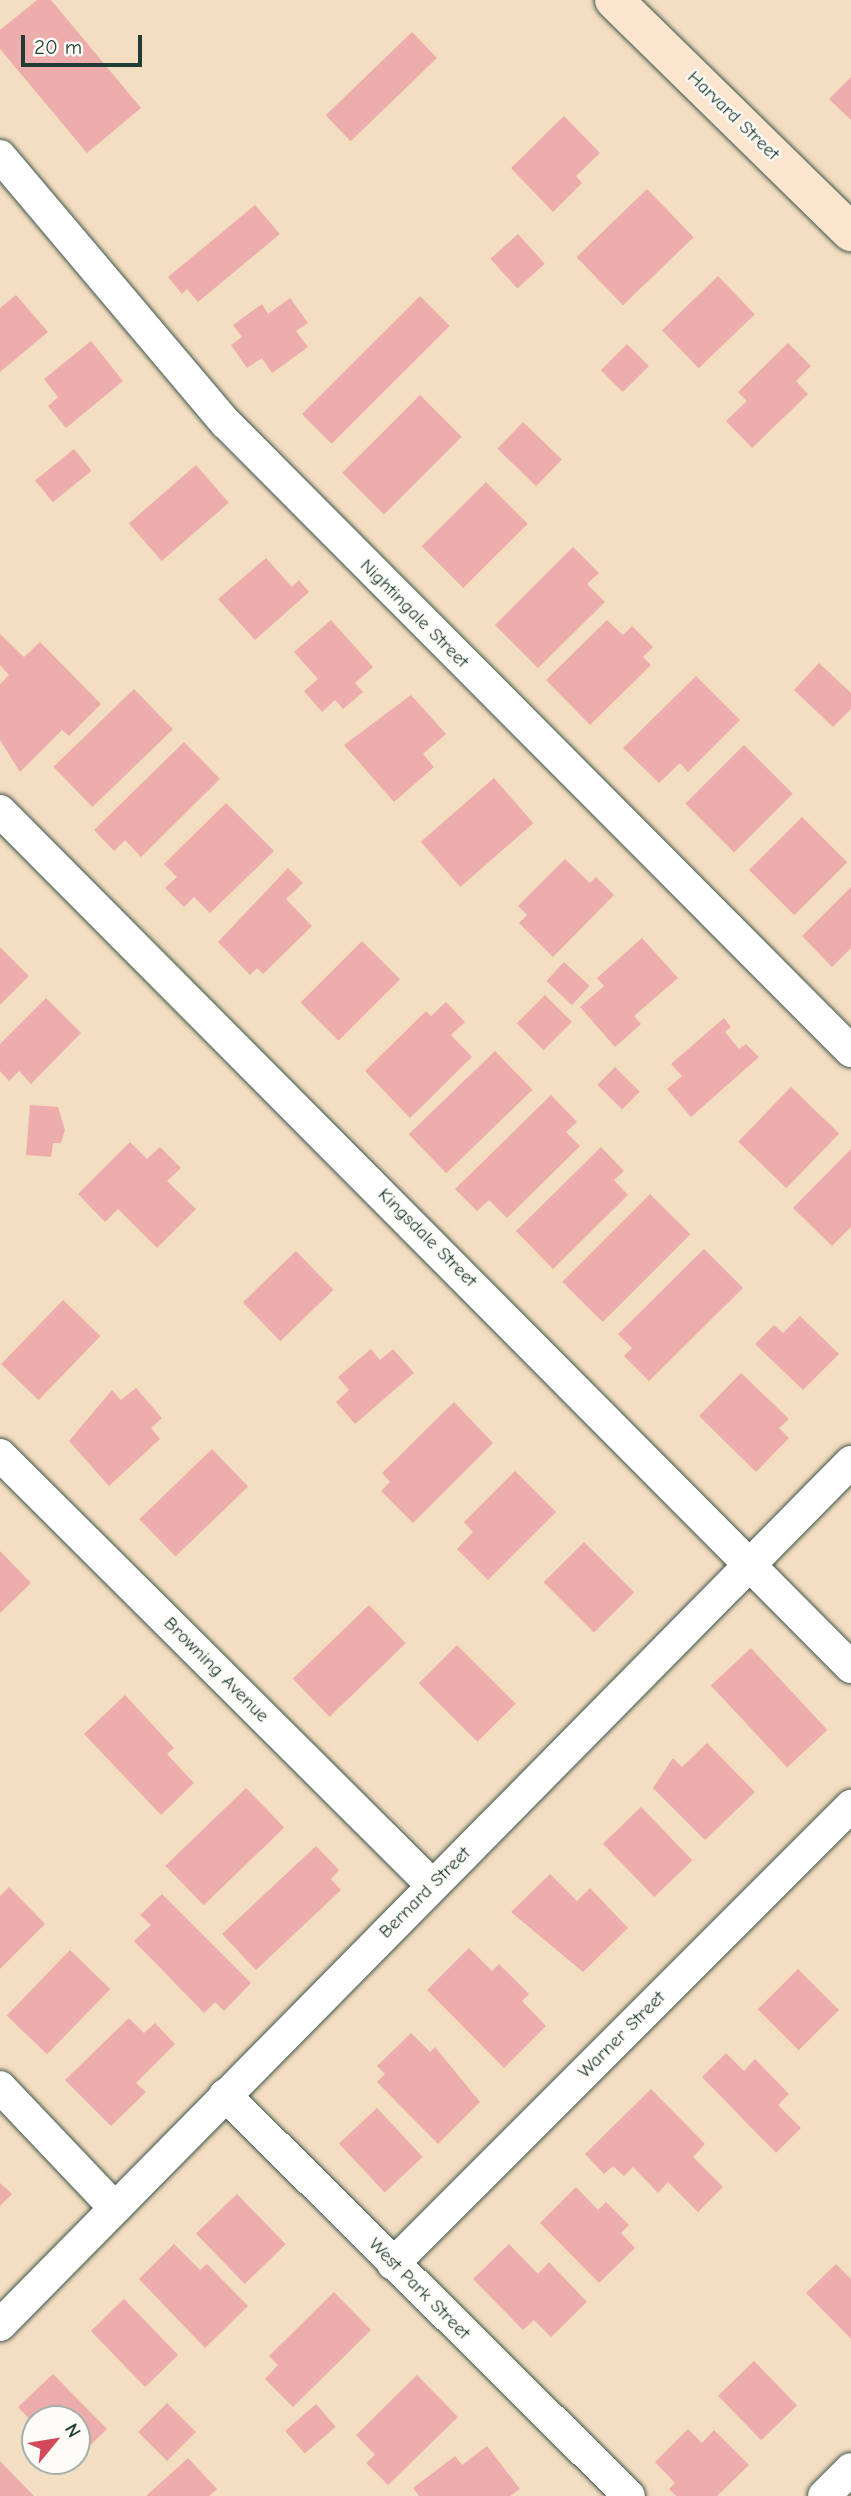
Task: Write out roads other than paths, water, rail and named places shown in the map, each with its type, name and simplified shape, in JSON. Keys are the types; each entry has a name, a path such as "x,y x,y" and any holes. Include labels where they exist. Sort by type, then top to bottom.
{"main road":[{"name":"Harvard Street","path":"614,0 851,232"}],"street":[{"name":"Nightingale Street","path":"0,156 226,423 851,1051"},
{"name":"Kingsdale Street","path":"0,811 753,1564 851,1667"},
{"name":"Browning Avenue","path":"0,1455 432,1885"},
{"name":"Bernard Street","path":"0,2325 432,1885 753,1564 851,1461"},
{"name":"Warner Street","path":"394,2264 851,1806"},
{"path":"0,2087 115,2207"},
{"name":"West Park Street","path":"225,2095 394,2264 613,2492"},
{"path":"824,2496 851,2469"}]}
